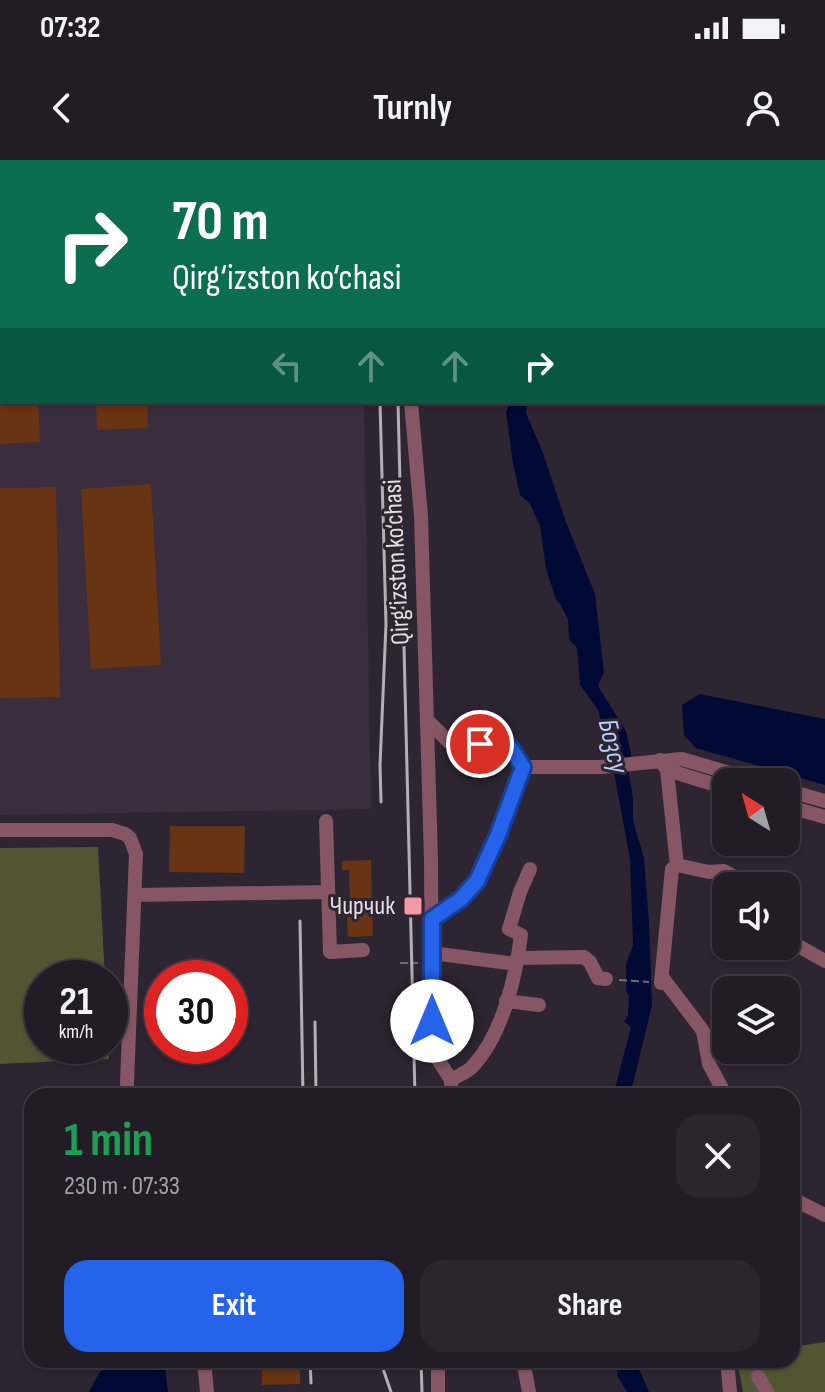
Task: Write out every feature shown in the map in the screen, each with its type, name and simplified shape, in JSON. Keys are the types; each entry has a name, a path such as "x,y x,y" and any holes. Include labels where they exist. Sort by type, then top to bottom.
{"street":[{"name":"Qirg‘izston ko‘chasi","path":"411,404 421,516 432,919 432,1050 451,1080 451,1088"},
{"path":"427,720 449,742 510,747 523,767"},
{"path":"663,765 682,759 713,768"},
{"path":"523,767 663,765 712,783"},
{"path":"663,765 677,865"},
{"path":"432,919 461,899 477,881 523,767"},
{"path":"800,794 825,801"},
{"path":"800,810 825,817"},
{"path":"326,821 330,952 363,950"},
{"path":"0,830 112,830 125,834 132,843 136,854 127,1088"},
{"path":"677,865 726,872"},
{"path":"677,865 672,869 662,980 703,1031 709,1064 722,1088"},
{"path":"451,1080 470,1070 490,1043 506,1001 521,935 509,929 530,869"},
{"path":"135,895 328,892"},
{"path":"800,947 825,961"},
{"path":"432,958 517,961 584,957 598,978 606,979"},
{"path":"506,1001 539,1005"},
{"path":"800,1202 825,1215"},
{"path":"205,1368 207,1392"},
{"path":"438,1368 438,1392"},
{"path":"524,1368 529,1392"},
{"path":"728,1368 730,1392"},
{"path":"758,1376 767,1392"}],"path":[{"path":"400,963 432,958"},
{"path":"606,979 662,980"}],"shaded area":[{"path":"0,404 364,404 371,809 0,815"}],"green space":[{"path":"98,847 104,960 24,960 24,1063 0,1064 0,848"},
{"path":"825,1342 825,1392 743,1392 738,1368 800,1368 800,1346"}],"water":[{"name":"Бозсу","path":"509,404 527,404 526,413 595,594 604,672 598,686 626,731 631,754 629,774 633,821 644,858 652,1005 632,1088 615,1088 631,1027 624,1022 628,1015 629,997 626,964 633,945 630,859 611,756 598,710 580,685 577,648 569,640 568,620 556,599 546,569 540,526 530,504 520,495 506,412"},
{"path":"700,694 825,719 825,785 800,778 800,768 766,768 696,748 684,735 682,705"},
{"path":"104,1368 165,1368 168,1392 89,1392"},
{"path":"616,1368 638,1368 649,1392 627,1392"}],"building":[{"path":"0,404 38,404 40,442 0,444"},
{"path":"96,404 147,404 148,428 97,430"},
{"path":"151,484 161,665 91,669 81,489"},
{"path":"56,487 60,697 0,698 0,488"},
{"path":"170,826 245,826 244,873 169,872"},
{"path":"371,860 373,936 348,937 343,907 350,907 349,870 342,870 342,861"},
{"path":"262,1368 300,1368 300,1384 262,1385"}],"railway":[{"path":"380,404 386,624 381,802"},
{"path":"398,404 415,1088"},
{"path":"300,921 303,1088"},
{"path":"315,1022 316,1088"},
{"path":"310,1368 311,1383"},
{"path":"383,1368 391,1392"},
{"path":"421,1368 422,1392"}],"place":[{"name":"Чирчик","path":"413,906"}],"route":[{"path":"432,1021 432,919 461,899 477,881 523,767 510,747 480,744"}]}
